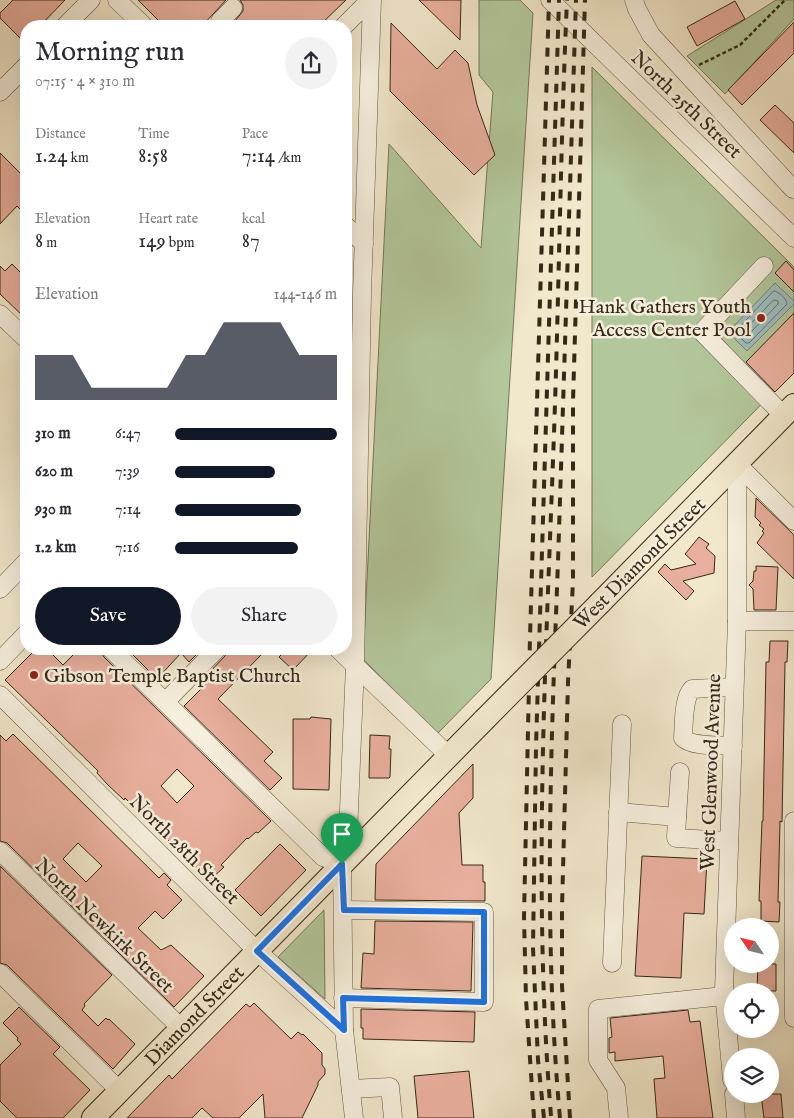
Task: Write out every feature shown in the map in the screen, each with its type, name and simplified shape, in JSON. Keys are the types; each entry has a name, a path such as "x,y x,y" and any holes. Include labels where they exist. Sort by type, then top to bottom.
{"main road":[{"name":"West Diamond Street","path":"484,720 789,411"},
{"name":"Diamond Street","path":"93,1118 484,720"}],"street":[{"path":"71,20 91,0"},
{"path":"117,0 138,20"},
{"path":"350,20 371,0"},
{"path":"354,1118 344,1030 342,864 348,834 355,665 362,293 371,0"},
{"name":"North 25th Street","path":"550,0 794,238"},
{"path":"634,0 651,35 793,188"},
{"path":"221,20 233,8"},
{"path":"0,92 20,72"},
{"path":"352,232 364,244"},
{"path":"764,266 702,332 789,411"},
{"path":"352,303 362,293"},
{"path":"0,314 20,334"},
{"path":"736,464 794,521"},
{"name":"West Glenwood Avenue","path":"724,983 737,621 736,464"},
{"path":"0,590 20,568"},
{"path":"737,621 794,621"},
{"path":"0,661 20,640"},
{"path":"117,655 323,857 342,864"},
{"path":"165,702 211,655"},
{"path":"344,655 449,756"},
{"path":"733,746 705,745 686,741 683,738 686,702 692,689 734,687"},
{"name":"North 28th Street","path":"0,695 257,951 344,1030"},
{"path":"612,963 622,724"},
{"path":"680,772 676,838 729,841"},
{"path":"618,812 677,817"},
{"path":"794,822 794,1014"},
{"name":"North Newkirk Street","path":"0,852 181,1028"},
{"path":"343,998 484,1002 484,912 344,910"},
{"path":"0,974 120,1091"},
{"path":"620,1118 616,1088 598,1060 598,1009 724,996"},
{"path":"350,1089 390,1086 393,1118"},
{"path":"735,1103 736,1118"}],"path":[{"path":"685,72 740,45 785,0"}],"green space":[{"path":"479,0 520,0 533,13 491,679 437,734 363,659 389,144 481,248 493,92 479,75"},
{"path":"776,0 794,0 794,19 725,94 687,56"},
{"path":"592,67 794,267 794,371 592,577"},
{"path":"324,910 325,999 278,957"}],"water":[{"name":"Hank Gathers Youth Access Center Pool","path":"775,283 794,301 794,304 747,351 728,332"}],"building":[{"path":"13,0 65,0 46,20 20,20 20,38 0,18 0,13"},
{"path":"138,0 226,0 208,20 158,20"},
{"path":"240,0 346,0 325,20 236,20 243,11 243,5"},
{"path":"419,0 461,0 460,40"},
{"path":"735,1 745,19 697,46 687,27"},
{"path":"794,22 794,53 742,105 728,90"},
{"path":"391,23 437,69 455,50 468,63 477,105 495,155 474,175 390,91"},
{"path":"775,105 794,123 794,153 760,120"},
{"path":"0,153 20,173 20,209 17,206 0,224"},
{"path":"786,261 794,270 794,292 775,273"},
{"path":"12,264 20,272 20,313 0,294 0,266 5,271"},
{"path":"794,313 794,373 775,392 746,362"},
{"path":"756,498 794,535 794,579 757,543 764,533 762,531 764,529 759,525 761,523 755,517"},
{"path":"699,537 709,544 706,548 715,556 714,573 683,581 694,591 686,600 658,572 665,564 671,570 696,564 685,554"},
{"path":"756,566 778,567 776,610 754,610 753,589 749,585 753,581"},
{"path":"770,641 788,641 787,662 785,662 779,922 779,918 761,918 761,901 759,901 763,821 766,662 769,662"},
{"path":"30,655 53,655 63,665 73,655 103,655 271,821 258,833 256,832 247,838 221,865 224,867 209,881 125,798 124,800 108,785 97,773 98,771 5,680","holes":["177,769 194,786 177,803 161,786"]},
{"path":"133,655 179,655 157,679"},
{"path":"183,655 196,655 189,662"},
{"path":"261,655 218,699 273,752 264,761 282,778 270,790 184,706 209,681 205,677 225,656"},
{"path":"281,655 307,655 293,670 279,657"},
{"path":"311,717 331,719 329,790 293,789 293,719 310,719"},
{"path":"13,734 159,878 164,873 171,880 167,885 182,900 163,919 155,911 138,928 161,950 171,945 204,976 174,1007 7,843 0,841 0,735 6,741","holes":["78,843 102,866 86,882 63,859"]},
{"path":"370,735 390,736 389,778 369,778"},
{"path":"473,764 473,798 459,813 462,865 483,865 485,901 375,900 376,864"},
{"path":"280,844 306,870 261,916 235,890"},
{"path":"642,856 707,859 704,914 684,913 681,978 635,976"},
{"path":"0,866 112,975 84,1004 85,1006 82,1010 98,1026 106,1018 109,1019 135,1044 113,1069 7,965 0,963"},
{"path":"375,921 473,922 471,991 361,988 363,953 374,954"},
{"path":"758,973 776,973 776,983 757,983"},
{"path":"254,1003 291,1039 298,1032 303,1034 322,1053 322,1065 325,1069 325,1074 318,1082 302,1118 265,1118 263,1094 239,1118 213,1118 202,1108 192,1118 127,1118 169,1075 172,1079 246,1004 250,1007"},
{"path":"19,1007 60,1047 53,1054 90,1090 63,1118 17,1118 0,1101 0,1065 21,1044 17,1040 18,1038 3,1023"},
{"path":"361,1009 475,1012 474,1042 363,1039"},
{"path":"688,1010 690,1022 700,1021 713,1118 657,1118 654,1079 665,1078 663,1056 615,1061 615,1052 609,1053 609,1038 612,1037 610,1018"},
{"path":"469,1071 474,1118 418,1118 414,1076"},
{"path":"779,1094 781,1094 783,1118 764,1118 762,1103 779,1103"}],"railway":[{"path":"534,1118 526,999 524,917 530,637 549,0"},
{"path":"544,1118 538,1060 533,948 536,746 559,0"},
{"path":"551,1116 543,952 542,788 567,0"},
{"path":"560,1118 555,1049 550,910 551,770 576,0"},
{"path":"570,1118 562,986 562,908 568,682 573,581 573,401 585,0"}],"place":[{"name":"Hank Gathers Youth Access Center Pool","path":"761,318"},
{"name":"Gibson Temple Baptist Church","path":"34,675"}],"route":[{"path":"342,864 344,910 484,912 484,1002 343,998 344,1030 257,951 342,864"}]}
